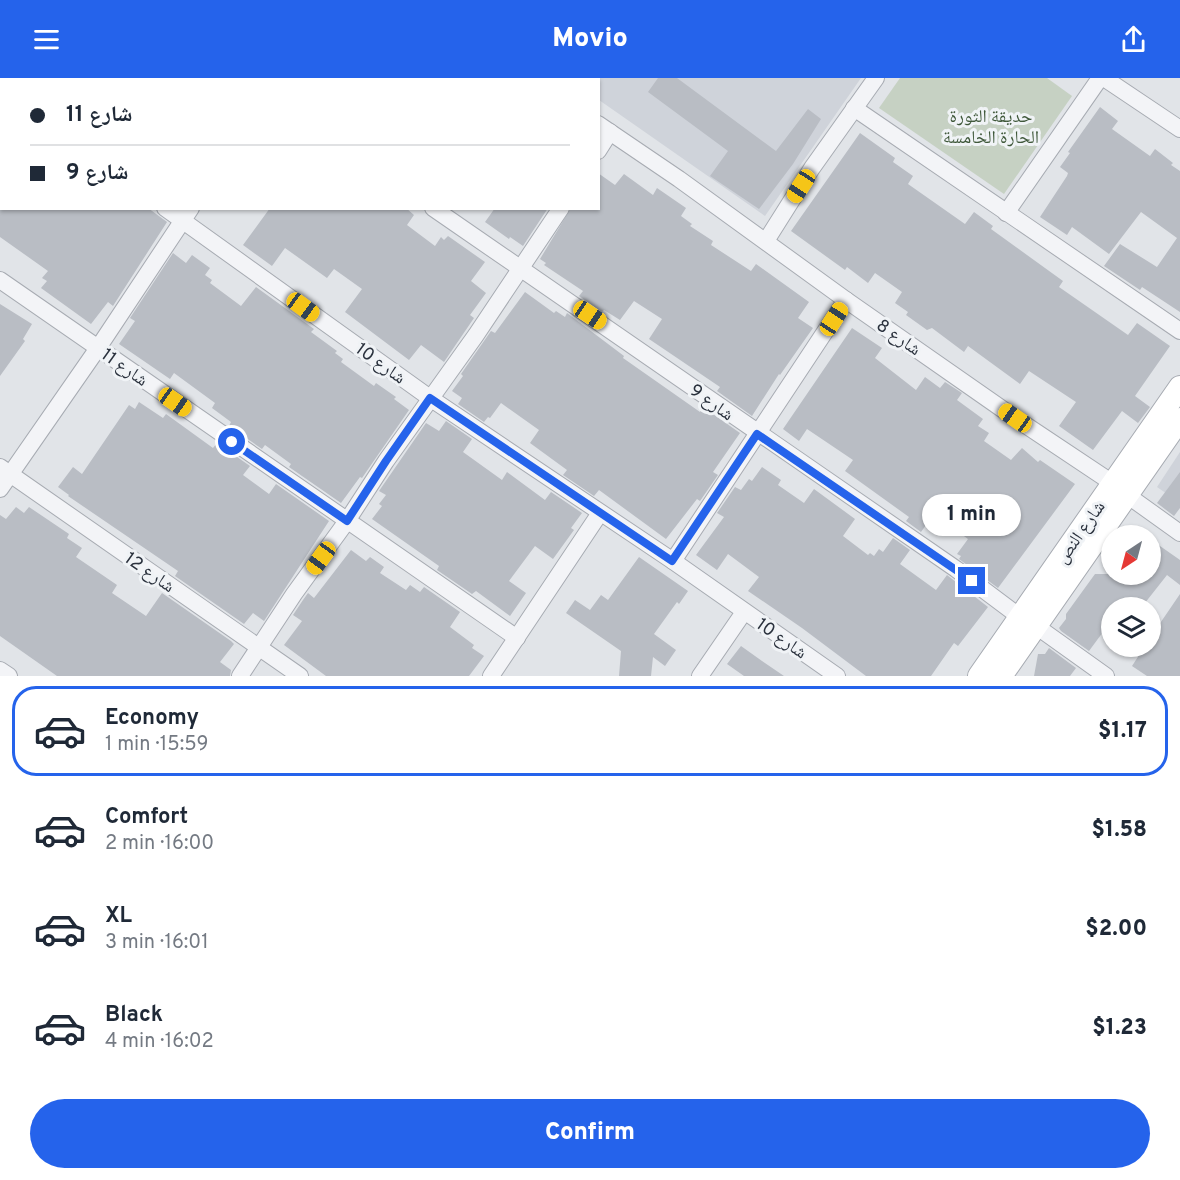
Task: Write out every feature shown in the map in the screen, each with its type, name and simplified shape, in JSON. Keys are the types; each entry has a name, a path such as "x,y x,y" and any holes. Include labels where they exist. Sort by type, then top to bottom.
{"main road":[{"name":"شارع النص","path":"979,676 1028,622 1120,489 1180,387"},
{"name":"شارع النص","path":"1120,489 1180,419"},
{"name":"شارع النص","path":"1001,676 1028,622"}],"street":[{"path":"766,241 876,78"},
{"path":"1006,213 1102,78 1180,129"},
{"path":"854,108 1180,332"},
{"path":"600,143 604,128"},
{"name":"شارع 8","path":"604,128 1180,533"},
{"name":"شارع 9","path":"436,210 625,339 757,434 956,569 1107,676"},
{"path":"240,676 294,594 476,335 560,210"},
{"path":"0,489 5,470 98,348 186,214"},
{"name":"شارع 10","path":"186,214 430,398 672,561 837,676"},
{"name":"شارع 11","path":"0,280 517,638"},
{"path":"672,561 846,300"},
{"name":"شارع 12","path":"5,470 300,676"},
{"path":"491,676 600,513"},
{"path":"700,676 744,612"},
{"path":"0,670 9,676"}],"shaded area":[{"path":"600,78 861,78 765,216 600,101"},
{"path":"1180,452 1180,503 1157,487"}],"green space":[{"name":"حديقة الثورة الحارة الخامسة","path":"900,78 1047,78 1072,96 1004,194 879,108"}],"building":[{"path":"658,78 677,78 776,151 808,109 821,119 793,164 759,209 710,176 728,151 648,92"},
{"path":"1100,107 1118,121 1112,129 1150,156 1155,149 1180,171 1180,312 1142,287 1140,290 1104,266 1120,244 1157,267 1177,238 1141,212 1109,254 1072,227 1067,235 1040,217 1067,176 1068,173 1060,167 1070,153 1068,152"},
{"path":"860,133 895,158 893,162 913,176 908,184 965,224 974,212 993,226 991,229 1063,281 1059,287 1128,335 1137,323 1170,346 1135,396 1150,407 1138,423 1122,411 1093,450 1059,426 1076,402 1029,371 1020,384 968,346 964,352 932,328 927,330 906,315 908,312 895,303 902,292 875,273 868,283 847,267 845,270 791,231"},
{"path":"600,174 615,185 624,174 653,195 657,188 686,208 681,216 692,224 690,226 713,241 711,245 751,271 756,264 809,302 798,318 813,328 752,416 717,391 720,387 649,339 662,319 634,301 620,320 604,310 602,312 579,296 583,291 544,265 546,263 540,259 570,210 600,210"},
{"path":"0,210 151,210 167,222 113,306 108,302 91,324 41,288 47,281 42,278 48,271 0,237"},
{"path":"269,210 408,210 414,215 407,225 435,246 441,237 444,240 448,236 485,262 471,281 486,293 470,315 474,318 444,362 421,345 409,360 345,312 362,289 334,269 327,278 285,248 272,266 243,245"},
{"path":"494,210 547,210 523,246 485,222"},
{"path":"173,253 186,263 192,255 210,268 205,275 212,280 210,283 241,306 256,287 314,329 311,332 337,351 335,353 343,359 341,362 374,386 376,383 396,397 394,399 409,410 362,478 360,477 341,503 289,467 291,464 265,445 262,449 229,426 231,422 212,408 215,403 174,373 170,379 119,344 135,321 130,318"},
{"path":"525,292 554,313 556,311 565,317 567,313 624,356 623,358 700,412 703,407 740,433 713,472 718,475 700,501 697,499 666,539 599,490 594,496 563,475 567,470 530,443 539,430 501,403 490,418 488,417 484,422 458,404 462,398 452,391 463,376 461,374 491,331 495,333"},
{"path":"0,304 32,324 23,339 25,341 0,376"},
{"path":"852,328 882,348 875,358 916,390 925,377 940,388 945,382 962,393 957,400 983,419 978,426 989,433 984,441 1011,460 1022,448 1038,462 1040,460 1075,484 998,588 959,559 961,556 957,554 968,539 934,514 921,532 906,521 909,517 845,471 853,460 807,429 799,441 783,429"},
{"path":"139,402 163,418 166,414 213,448 217,443 250,466 243,475 269,494 276,484 329,521 264,621 253,613 244,624 175,576 178,571 58,487 73,467 82,474 129,405 135,409"},
{"path":"446,421 472,439 463,452 502,480 507,472 545,500 551,492 582,513 571,528 574,530 553,559 535,546 509,581 526,593 510,616 476,591 472,594 437,570 439,566 372,519 382,506 379,504 386,495 379,491 426,423 439,431"},
{"path":"762,467 781,480 778,485 804,503 814,489 855,519 843,536 868,555 870,553 874,556 879,549 883,552 893,538 910,550 900,564 936,590 947,575 988,607 958,646 954,643 931,676 866,676 748,591 759,577 728,554 717,570 696,555 724,517 717,513 735,487 741,490 749,479 752,481"},
{"path":"1180,472 1180,508 1174,516 1157,503"},
{"path":"16,507 24,513 29,507 69,534 67,538 82,548 76,557 117,585 112,593 146,616 162,593 231,641 234,644 220,662 231,670 230,676 57,676 0,636 0,515 6,519"},
{"path":"1161,547 1180,560 1180,585 1167,575 1161,583"},
{"path":"351,550 366,561 370,557 384,567 380,573 406,590 410,585 420,592 424,587 460,612 450,627 474,645 472,648 484,656 469,676 326,676 284,645 302,621 293,615 303,600 308,593 314,598"},
{"path":"639,557 688,591 679,604 677,602 654,634 676,650 665,666 653,657 651,676 619,676 621,651 566,613 575,600 590,610 601,595 608,600"},
{"path":"1095,574 1101,574 1101,585 1159,585 1150,597 1101,597 1101,635 1089,651 1059,628 1066,619 1066,614"},
{"path":"1180,594 1180,676 1147,676 1132,666 1138,657 1161,657 1161,622"},
{"path":"741,646 784,676 744,676 727,664"},
{"path":"1049,648 1076,668 1070,676 1034,676 1038,654 1045,654"}],"route":[{"path":"232,442 347,521 430,398 672,561 757,434 972,581"}]}
